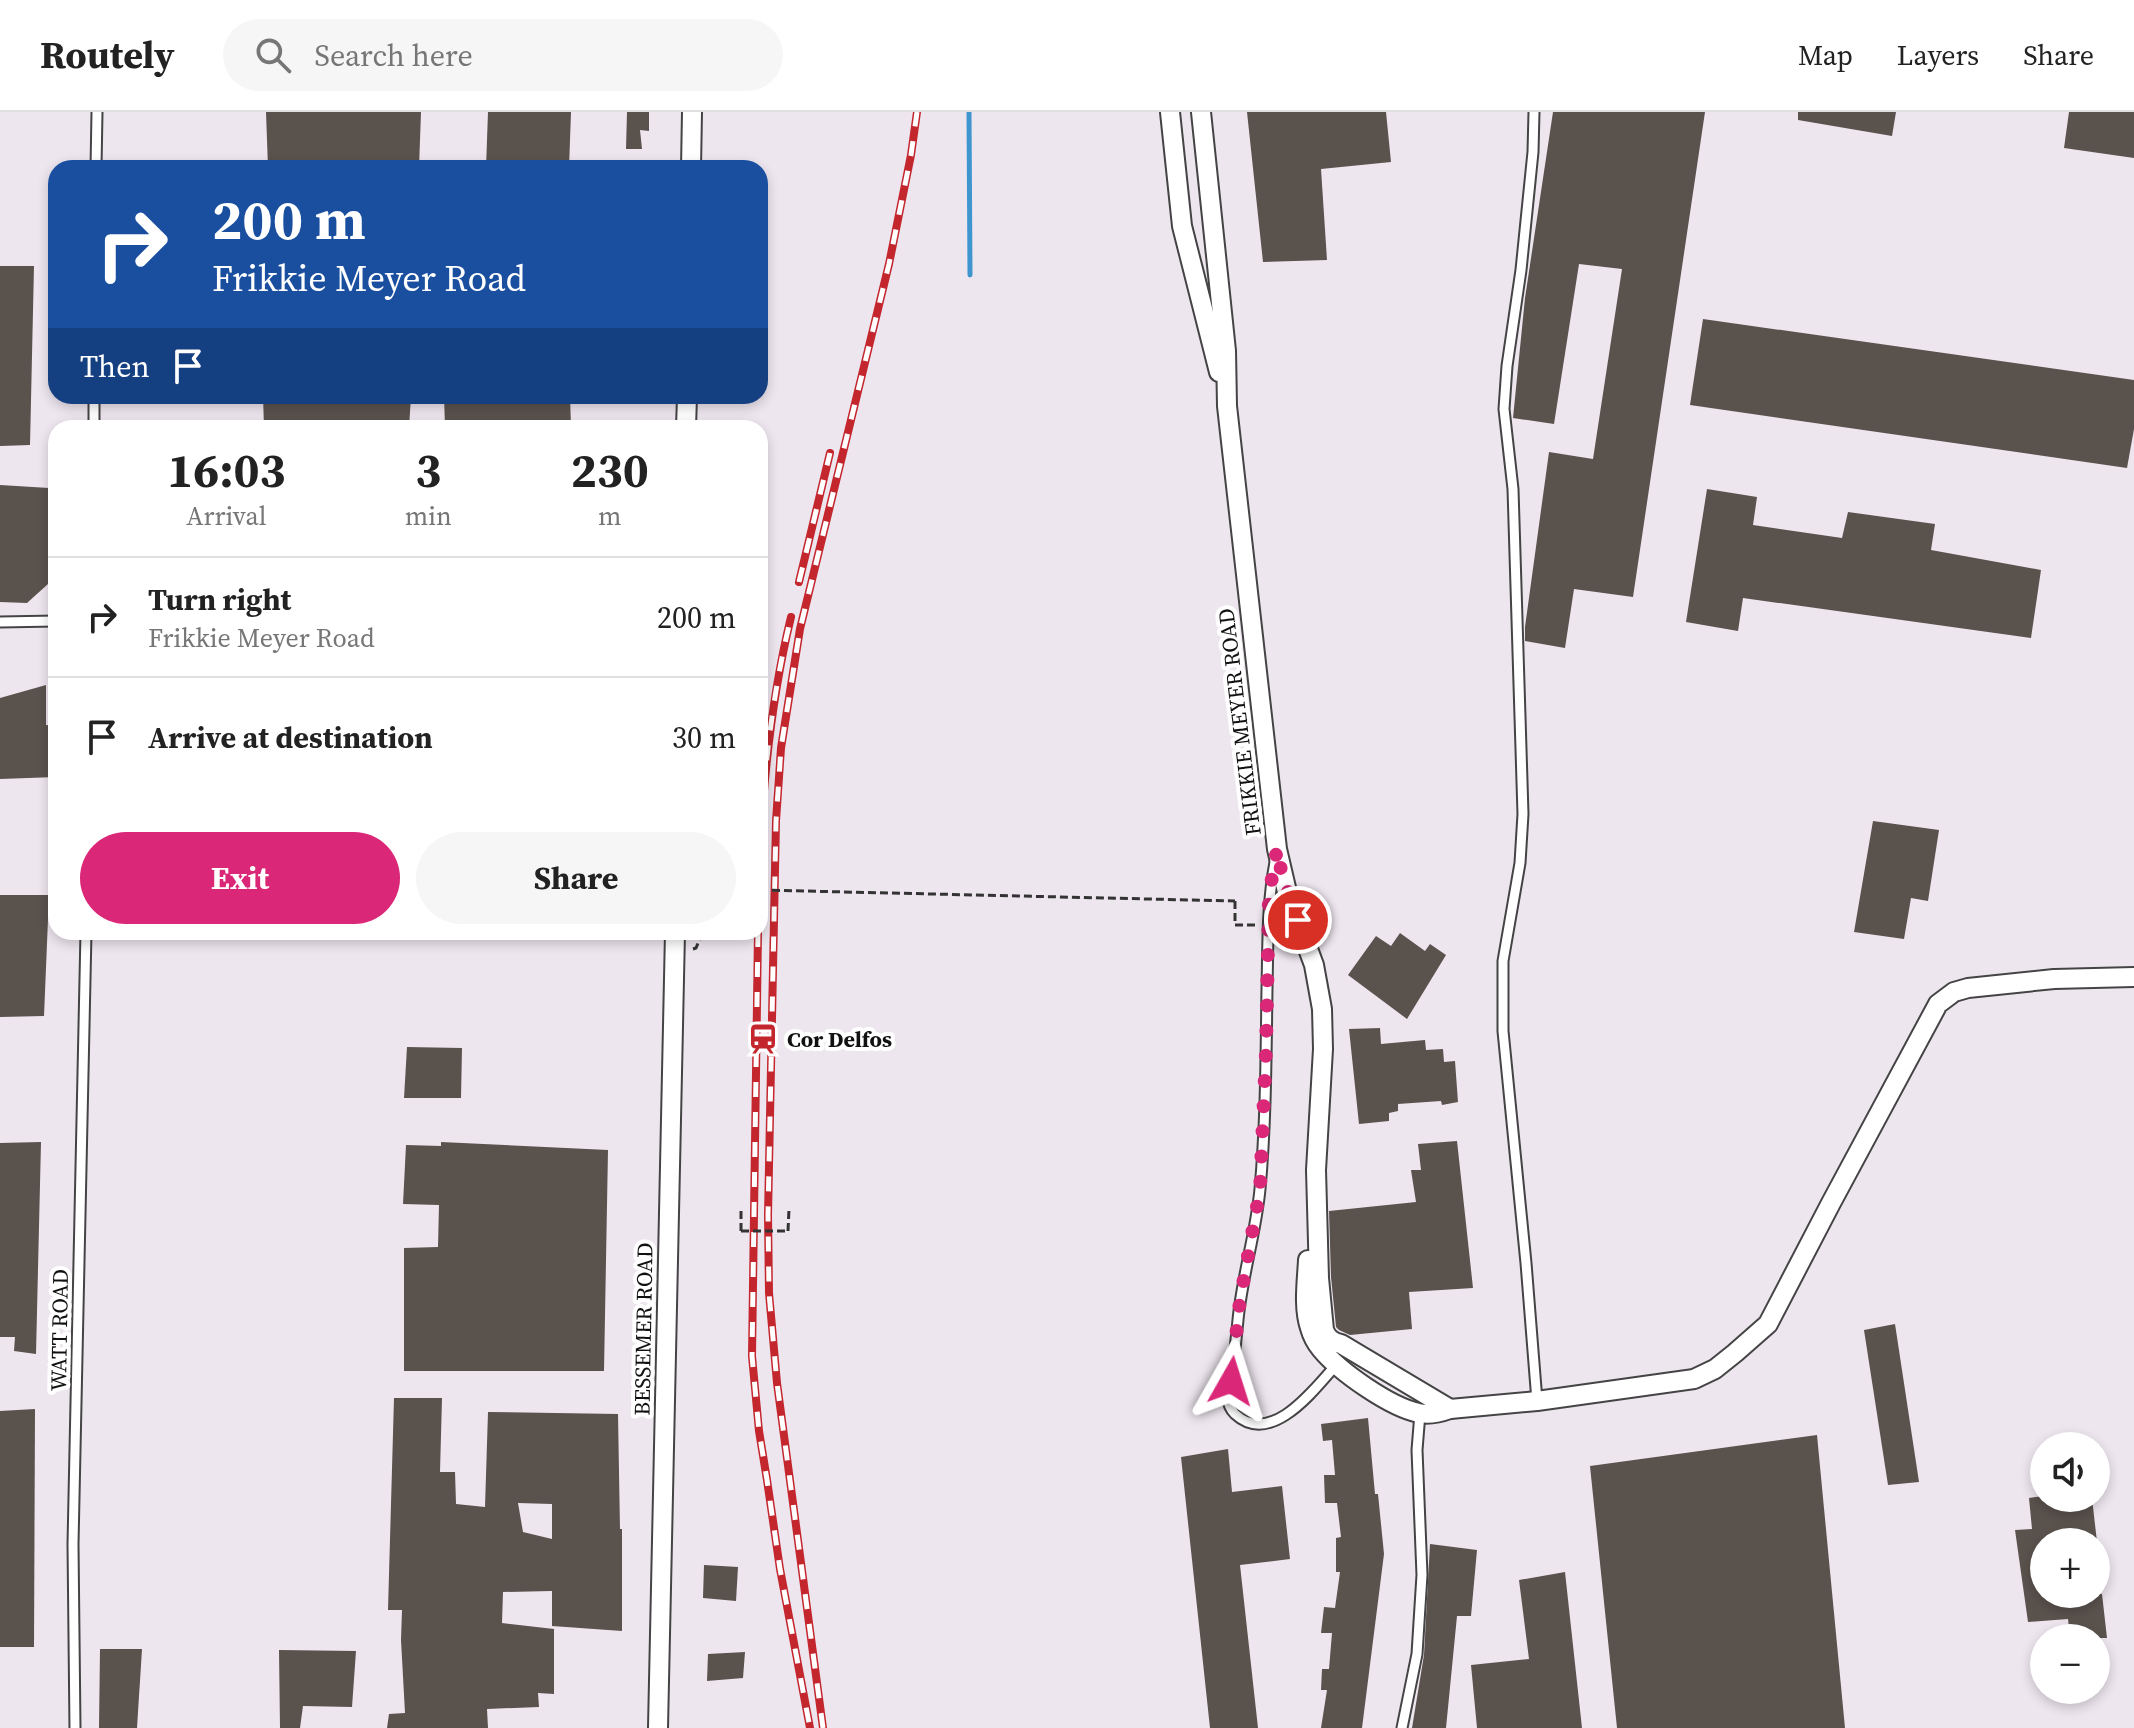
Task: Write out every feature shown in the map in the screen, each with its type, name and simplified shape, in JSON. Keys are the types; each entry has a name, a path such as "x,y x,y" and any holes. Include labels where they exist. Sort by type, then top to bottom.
{"street":[{"path":"691,160 692,112"},
{"name":"FRIKKIE MEYER ROAD","path":"1170,112 1182,226 1227,406"},
{"name":"FRIKKIE MEYER ROAD","path":"1201,112 1226,351 1227,406 1277,849 1287,892 1314,965 1322,1009 1323,1049 1316,1170"},
{"name":"BESSEMER ROAD","path":"658,1728 675,940"},
{"path":"1316,1170 1309,1213 1306,1308 1309,1325 1322,1351 1383,1398 1400,1406 1424,1405 1450,1409 1537,1401 1694,1379 1715,1369 1768,1324 1934,1010 1946,997 1968,988 2024,982 2134,977"},
{"path":"1316,1170 1319,1278 1326,1335 1349,1348 1424,1405"}],"lane":[{"path":"96,160 97,112"},
{"path":"1534,112 1532,167 1504,409 1513,489 1523,814 1520,863 1503,961 1503,1031 1537,1401"},
{"path":"0,622 48,621"},
{"path":"1277,849 1269,895 1260,1190 1240,1300 1227,1399 1229,1406 1239,1417 1252,1422 1275,1421 1300,1406 1349,1348"},
{"name":"WATT ROAD","path":"75,1728 73,1528 86,940"},
{"path":"1402,1728 1417,1654 1422,1575 1417,1450 1424,1405"}],"path":[{"path":"768,890 1235,901 1235,925 1268,925"},
{"path":"741,1208 741,1231 788,1231 789,1209"}],"shaded area":[{"path":"0,112 2134,112 2134,1728 0,1728"}],"building":[{"path":"266,112 421,112 419,160 268,160"},
{"path":"488,112 571,112 569,160 486,160"},
{"path":"627,112 649,112 649,131 640,130 642,149 626,149"},
{"path":"1247,112 1386,112 1391,162 1321,169 1327,260 1263,262"},
{"path":"1553,112 1705,112 1633,597 1574,589 1565,648 1525,641 1549,452 1593,459 1622,269 1579,264 1554,424 1513,418 1525,298"},
{"path":"1798,112 1896,112 1892,136 1798,120"},
{"path":"2069,112 2134,112 2134,158 2064,148"},
{"path":"0,266 34,266 30,445 0,446"},
{"path":"1703,319 2134,380 2134,429 2127,468 1690,405"},
{"path":"263,404 410,404 410,420 264,420"},
{"path":"444,404 570,404 571,420 445,420"},
{"path":"0,485 48,488 48,584 27,603 0,602"},
{"path":"1707,489 1757,497 1753,525 1842,538 1848,512 1935,524 1931,550 2041,570 2031,638 1743,598 1738,631 1686,622"},
{"path":"46,685 48,777 0,779 0,698"},
{"path":"1873,821 1939,830 1928,901 1911,898 1904,939 1854,932"},
{"path":"0,895 48,895 44,1016 0,1017"},
{"path":"1400,933 1425,951 1430,944 1446,955 1407,1019 1348,975 1376,936 1391,946"},
{"path":"1380,1028 1381,1044 1425,1040 1426,1050 1443,1049 1444,1062 1455,1061 1458,1102 1442,1105 1441,1101 1398,1104 1398,1111 1389,1113 1389,1121 1359,1124 1349,1029"},
{"path":"407,1047 462,1048 461,1098 404,1098"},
{"path":"1457,1141 1473,1288 1409,1292 1412,1329 1350,1335 1339,1330 1336,1327 1331,1277 1329,1211 1416,1202 1411,1170 1421,1170 1418,1144"},
{"path":"41,1142 36,1354 14,1351 15,1337 0,1337 0,1143"},
{"path":"441,1142 608,1150 604,1371 404,1371 404,1248 438,1247 439,1205 403,1204 406,1145 441,1146"},
{"path":"1895,1324 1919,1482 1888,1485 1864,1330"},
{"path":"394,1398 442,1398 440,1472 455,1472 456,1504 485,1507 488,1412 618,1414 622,1631 552,1626 552,1591 503,1592 502,1623 554,1629 554,1694 538,1693 539,1707 487,1709 488,1728 387,1728 389,1714 405,1713 402,1610 388,1610","holes":["518,1503 552,1504 552,1539 523,1532"]},
{"path":"35,1409 34,1647 0,1647 0,1411"},
{"path":"1368,1418 1384,1554 1362,1728 1321,1728 1327,1690 1321,1690 1322,1669 1329,1669 1332,1633 1321,1633 1324,1607 1335,1608 1340,1572 1336,1572 1336,1538 1341,1537 1337,1503 1325,1503 1324,1475 1335,1475 1332,1440 1323,1441 1321,1424"},
{"path":"1817,1435 1845,1728 1617,1728 1590,1466"},
{"path":"1228,1449 1232,1492 1282,1486 1290,1559 1240,1565 1258,1728 1210,1728 1181,1457"},
{"path":"2030,1512 2094,1512 2095,1528 2032,1528"},
{"path":"2030,1529 2030,1608 2104,1608 2105,1624 2069,1624 2068,1619 2028,1622 2015,1530"},
{"path":"1430,1544 1477,1550 1471,1616 1457,1616 1446,1728 1412,1728 1424,1655"},
{"path":"704,1565 738,1567 736,1601 703,1598"},
{"path":"1565,1572 1582,1728 1477,1728 1471,1665 1529,1659 1519,1580"},
{"path":"100,1649 142,1649 137,1728 99,1728"},
{"path":"279,1650 356,1651 352,1707 303,1706 300,1728 280,1728"},
{"path":"745,1652 743,1678 707,1681 708,1654"}],"waterway":[{"path":"969,112 970,275"}],"railway":[{"path":"823,1728 777,1383 769,1293 776,821 781,748 800,629 889,264 917,112"},
{"path":"799,582 830,453"},
{"path":"768,752 791,617"},
{"path":"758,940 752,1356 759,1431 780,1569 810,1728"}],"place":[{"name":"Cor Delfos","path":"763,1039"}],"route":[{"path":"1231,1381 1240,1300 1260,1190 1269,895 1277,849 1287,892 1298,920"}]}
